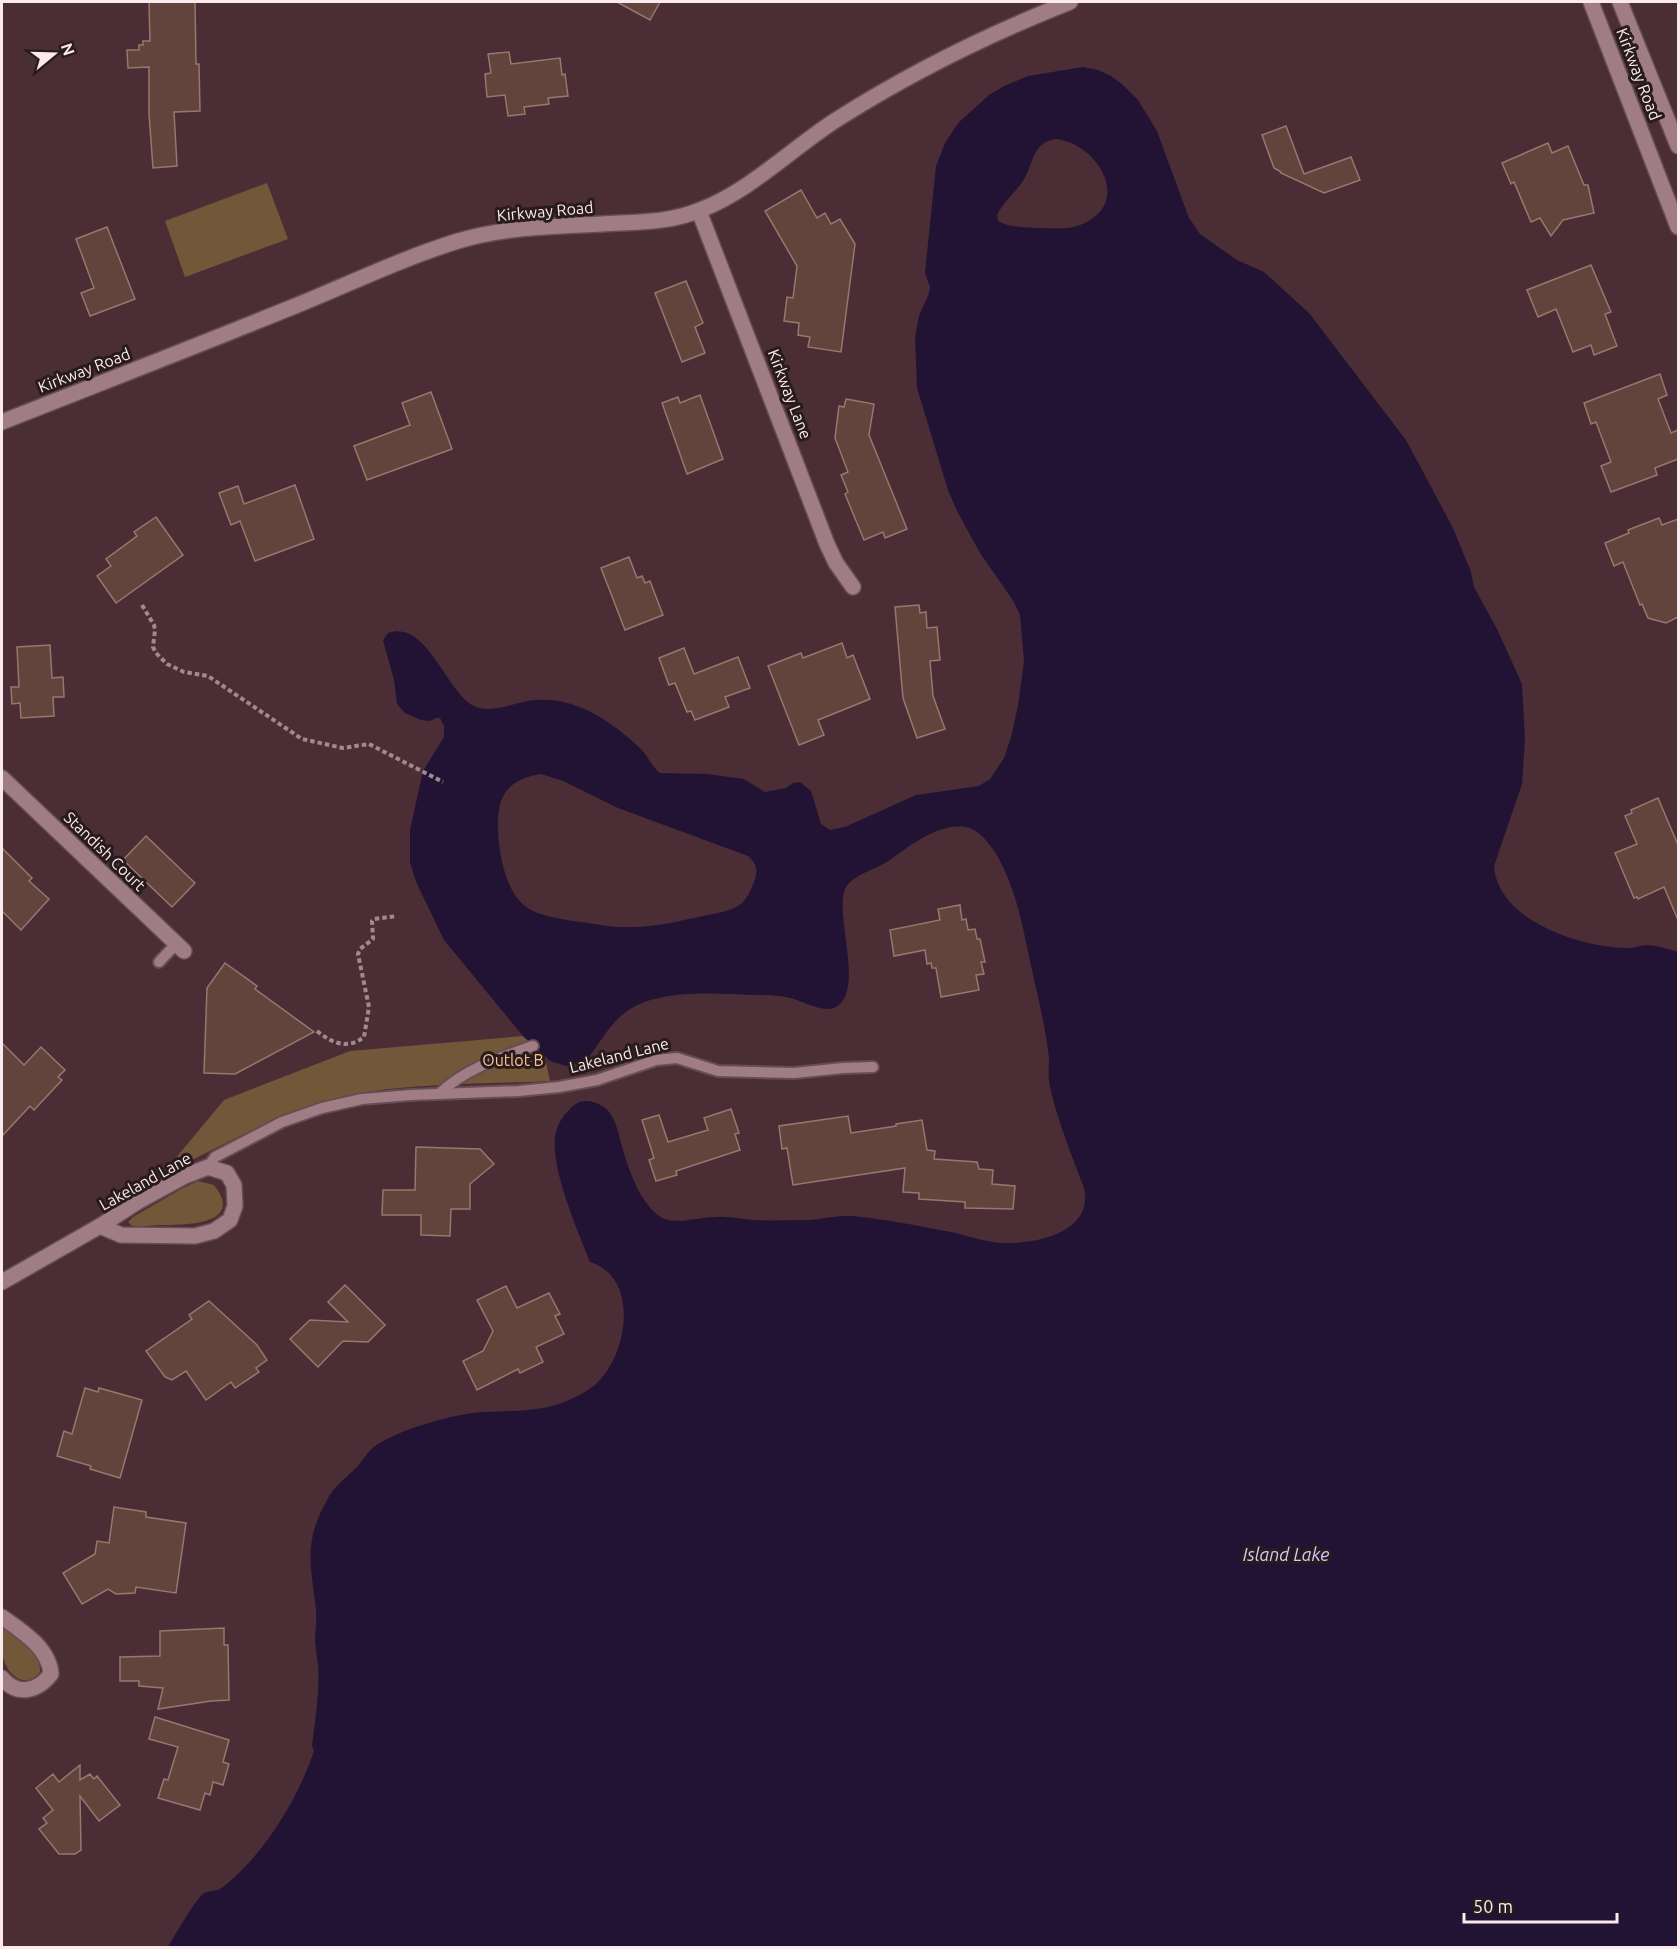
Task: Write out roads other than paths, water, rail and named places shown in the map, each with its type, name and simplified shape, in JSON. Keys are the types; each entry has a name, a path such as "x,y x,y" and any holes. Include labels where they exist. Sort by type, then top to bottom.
{"street":[{"name":"Kirkway Road","path":"2,422 164,359 415,256 459,241 514,230 657,220 699,211 725,198 822,129 899,81 939,60 1070,2"},
{"name":"Kirkway Road","path":"1591,2 1678,227"},
{"name":"Kirkway Road","path":"1620,2 1678,146"},
{"name":"Kirkway Lane","path":"699,211 827,544 836,563 853,587"},
{"name":"Standish Court","path":"2,778 180,947"},
{"name":"Lakeland Lane","path":"2,1282 185,1176 208,1167 227,1173 234,1185 235,1206 230,1220 214,1231 195,1236 121,1235 100,1226"},
{"path":"2,1617 43,1651 50,1664 51,1674 45,1682 26,1690 9,1687 2,1678"}],"lane":[{"path":"159,962 180,947"},
{"path":"439,1094 447,1086 481,1065 533,1046"},
{"name":"Lakeland Lane","path":"208,1167 215,1157 282,1122 322,1108 362,1099 559,1087 597,1080 657,1060 677,1058 718,1071 794,1073 873,1066"}],"water":[{"name":"Island Lake","path":"1083,67 1098,70 1123,85 1138,100 1157,131 1189,218 1200,234 1237,260 1264,272 1309,313 1406,440 1453,528 1471,572 1474,587 1497,629 1522,684 1525,739 1522,784 1494,866 1499,885 1510,902 1545,928 1566,937 1610,947 1629,948 1647,945 1678,952 1678,1947 167,1948 199,1898 205,1893 223,1887 238,1874 265,1843 289,1807 314,1751 312,1746 317,1706 318,1665 311,1554 314,1529 333,1491 372,1448 398,1434 427,1423 457,1416 537,1409 562,1403 588,1390 601,1378 612,1362 620,1343 624,1323 623,1303 618,1285 607,1271 590,1262 565,1197 556,1161 556,1132 559,1123 573,1106 585,1101 607,1109 616,1126 629,1169 639,1191 659,1216 668,1220 722,1217 807,1220 852,1216 902,1223 984,1240 1017,1243 1046,1238 1060,1232 1072,1225 1080,1215 1085,1203 1084,1188 1055,1108 1049,1078 1049,1058 1044,1027 1017,906 1000,861 993,849 978,833 966,827 945,828 925,836 885,863 849,883 844,893 843,907 849,979 846,994 839,1005 834,1008 815,1007 790,998 771,995 667,996 646,1001 630,1009 611,1026 591,1055 583,1062 566,1066 550,1061 523,1036 444,940 417,884 410,863 410,830 423,771 444,737 444,726 440,718 430,721 421,720 405,713 397,704 394,680 383,640 388,633 402,632 414,637 425,646 454,687 474,706 489,709 528,701 551,700 580,707 593,713 618,729 640,748 660,773 707,774 744,779 765,792 786,788 793,783 800,782 811,791 821,824 830,830 845,827 916,795 979,786 990,779 1004,758 1018,706 1024,661 1020,615 1014,602 980,553 948,490 917,388 915,337 919,316 930,287 925,273 936,166 945,143 958,123 989,95 1028,76","holes":["1057,139 1073,144 1086,152 1097,164 1104,177 1107,191 1105,204 1096,216 1070,228 1018,227 998,221 997,215 1023,181 1038,149 1043,144","541,774 563,781 618,808 748,856 756,869 754,882 748,895 742,903 728,910 640,927 617,927 573,921 548,916 530,909 512,891 504,870 499,847 498,815 503,797 513,784 530,776"]}],"park label":[{"name":"Outlot B","path":"513,1060"}]}
